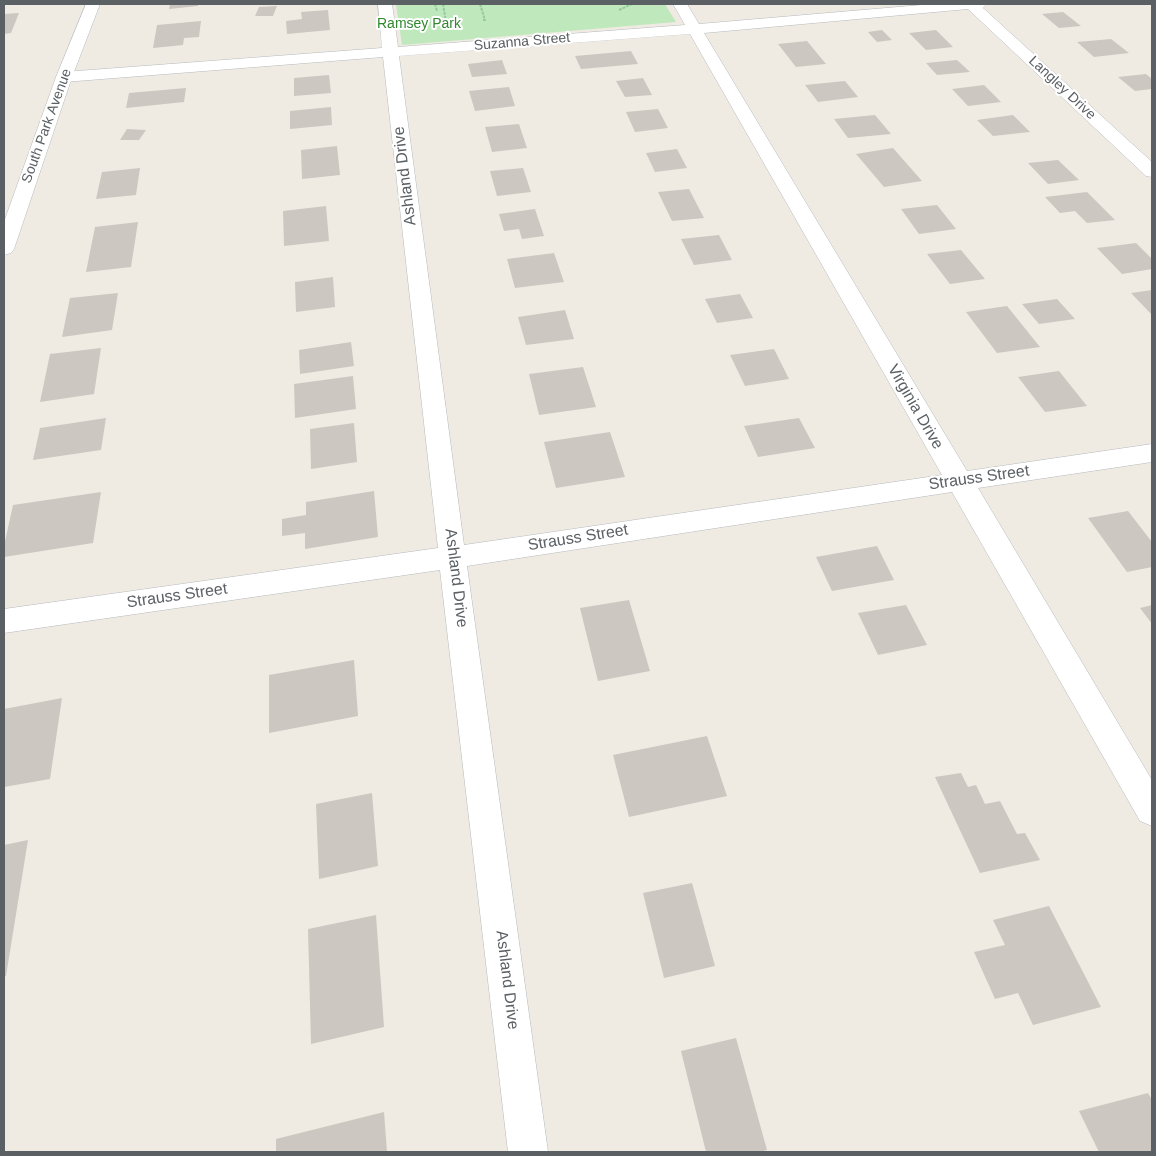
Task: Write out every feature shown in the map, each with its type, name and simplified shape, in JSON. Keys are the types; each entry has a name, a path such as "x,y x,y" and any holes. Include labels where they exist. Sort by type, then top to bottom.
{"street":[{"name":"South Park Avenue","path":"4,249 64,78 93,4"},
{"name":"Ashland Drive","path":"385,4 528,1152"},
{"name":"Virginia Drive","path":"680,4 1152,810"},
{"name":"Langley Drive","path":"971,4 1152,172"},
{"name":"Suzanna Street","path":"64,78 694,29 980,4"},
{"name":"Strauss Street","path":"4,621 454,557 1152,453"}],"path":[{"path":"435,4 436,10"},
{"path":"443,4 446,22 465,21"},
{"path":"475,20 485,20 480,4"}],"green space":[{"name":"Ramsey Park","path":"396,4 665,4 676,22 402,45"}],"building":[{"path":"170,4 198,4 198,6 169,9"},
{"path":"277,6 273,16 255,16 259,7"},
{"path":"328,10 330,30 287,34 286,21 302,19 301,12"},
{"path":"1063,12 1081,26 1059,28 1042,14"},
{"path":"19,13 11,33 4,34 4,14"},
{"path":"201,21 199,37 184,38 183,45 153,48 157,25"},
{"path":"882,30 892,40 877,42 868,32"},
{"path":"936,30 953,47 926,50 909,33"},
{"path":"1111,39 1129,53 1094,57 1077,42"},
{"path":"807,41 826,64 796,67 778,44"},
{"path":"631,51 638,64 581,69 575,56"},
{"path":"502,60 507,74 472,77 468,64"},
{"path":"957,60 970,72 937,75 926,63"},
{"path":"1146,74 1152,79 1152,89 1135,91 1118,77"},
{"path":"329,75 331,93 294,96 294,78"},
{"path":"643,78 652,95 625,97 616,81"},
{"path":"845,81 858,97 818,102 805,85"},
{"path":"984,85 1001,102 968,106 952,89"},
{"path":"509,87 515,106 475,111 469,91"},
{"path":"186,88 184,102 126,108 129,93"},
{"path":"331,107 332,125 290,129 290,111"},
{"path":"658,109 668,128 635,132 626,112"},
{"path":"875,115 891,134 848,138 834,119"},
{"path":"1013,115 1030,132 993,136 977,120"},
{"path":"519,124 527,148 492,152 485,127"},
{"path":"127,129 146,130 139,140 120,140"},
{"path":"337,146 340,175 302,179 301,150"},
{"path":"893,148 922,181 884,187 856,154"},
{"path":"677,149 687,168 655,172 646,153"},
{"path":"1058,160 1079,180 1048,184 1028,163"},
{"path":"140,168 136,195 96,199 102,172"},
{"path":"523,168 531,192 497,196 490,171"},
{"path":"689,189 704,218 672,221 658,192"},
{"path":"1087,192 1115,220 1087,223 1075,211 1060,213 1045,197"},
{"path":"937,205 956,229 919,234 901,209"},
{"path":"326,206 329,241 284,246 283,211"},
{"path":"535,209 544,236 522,239 519,229 504,231 499,214"},
{"path":"138,222 131,267 86,272 95,227"},
{"path":"719,235 732,260 694,265 681,239"},
{"path":"1136,243 1152,259 1152,269 1122,274 1097,248"},
{"path":"961,250 985,279 950,284 927,254"},
{"path":"554,253 564,282 515,288 507,259"},
{"path":"333,277 335,307 296,312 295,282"},
{"path":"1152,290 1152,315 1131,293"},
{"path":"118,293 112,330 62,337 70,298"},
{"path":"740,294 753,318 717,323 705,299"},
{"path":"1057,299 1075,319 1039,324 1022,304"},
{"path":"1007,306 1040,347 997,353 966,312"},
{"path":"565,310 574,339 526,345 518,317"},
{"path":"351,342 354,366 300,374 299,350"},
{"path":"101,348 94,394 40,402 50,354"},
{"path":"774,349 789,379 745,386 730,355"},
{"path":"583,367 596,407 539,415 529,374"},
{"path":"1059,371 1087,406 1045,412 1018,377"},
{"path":"353,376 356,409 295,418 294,384"},
{"path":"106,418 101,450 33,460 40,428"},
{"path":"799,418 815,448 758,457 744,426"},
{"path":"354,423 357,462 311,469 310,429"},
{"path":"610,432 625,477 556,488 544,442"},
{"path":"374,491 378,537 305,549 305,533 282,536 282,519 306,515 306,502"},
{"path":"101,492 93,543 4,557 4,546 13,505"},
{"path":"1128,511 1152,542 1152,567 1127,572 1088,518"},
{"path":"877,546 894,580 832,591 816,557"},
{"path":"629,600 650,671 598,681 580,608"},
{"path":"906,605 927,645 878,655 858,613"},
{"path":"1152,605 1152,624 1140,608"},
{"path":"354,660 358,716 269,733 269,675"},
{"path":"62,698 50,779 4,787 4,709"},
{"path":"707,736 727,796 629,817 613,755"},
{"path":"961,773 968,787 976,785 985,804 1000,801 1017,834 1025,833 1040,860 980,873 935,777"},
{"path":"372,793 378,866 319,879 316,804"},
{"path":"28,840 6,976 4,977 4,845"},
{"path":"692,883 715,966 664,978 643,893"},
{"path":"1049,906 1101,1007 1033,1025 1018,993 995,999 974,952 1005,945 993,920"},
{"path":"376,915 384,1027 311,1044 308,929"},
{"path":"736,1038 767,1150 760,1152 706,1152 681,1051"},
{"path":"1148,1093 1152,1100 1152,1152 1099,1152 1079,1111"},
{"path":"384,1112 387,1152 276,1152 276,1139"}]}
